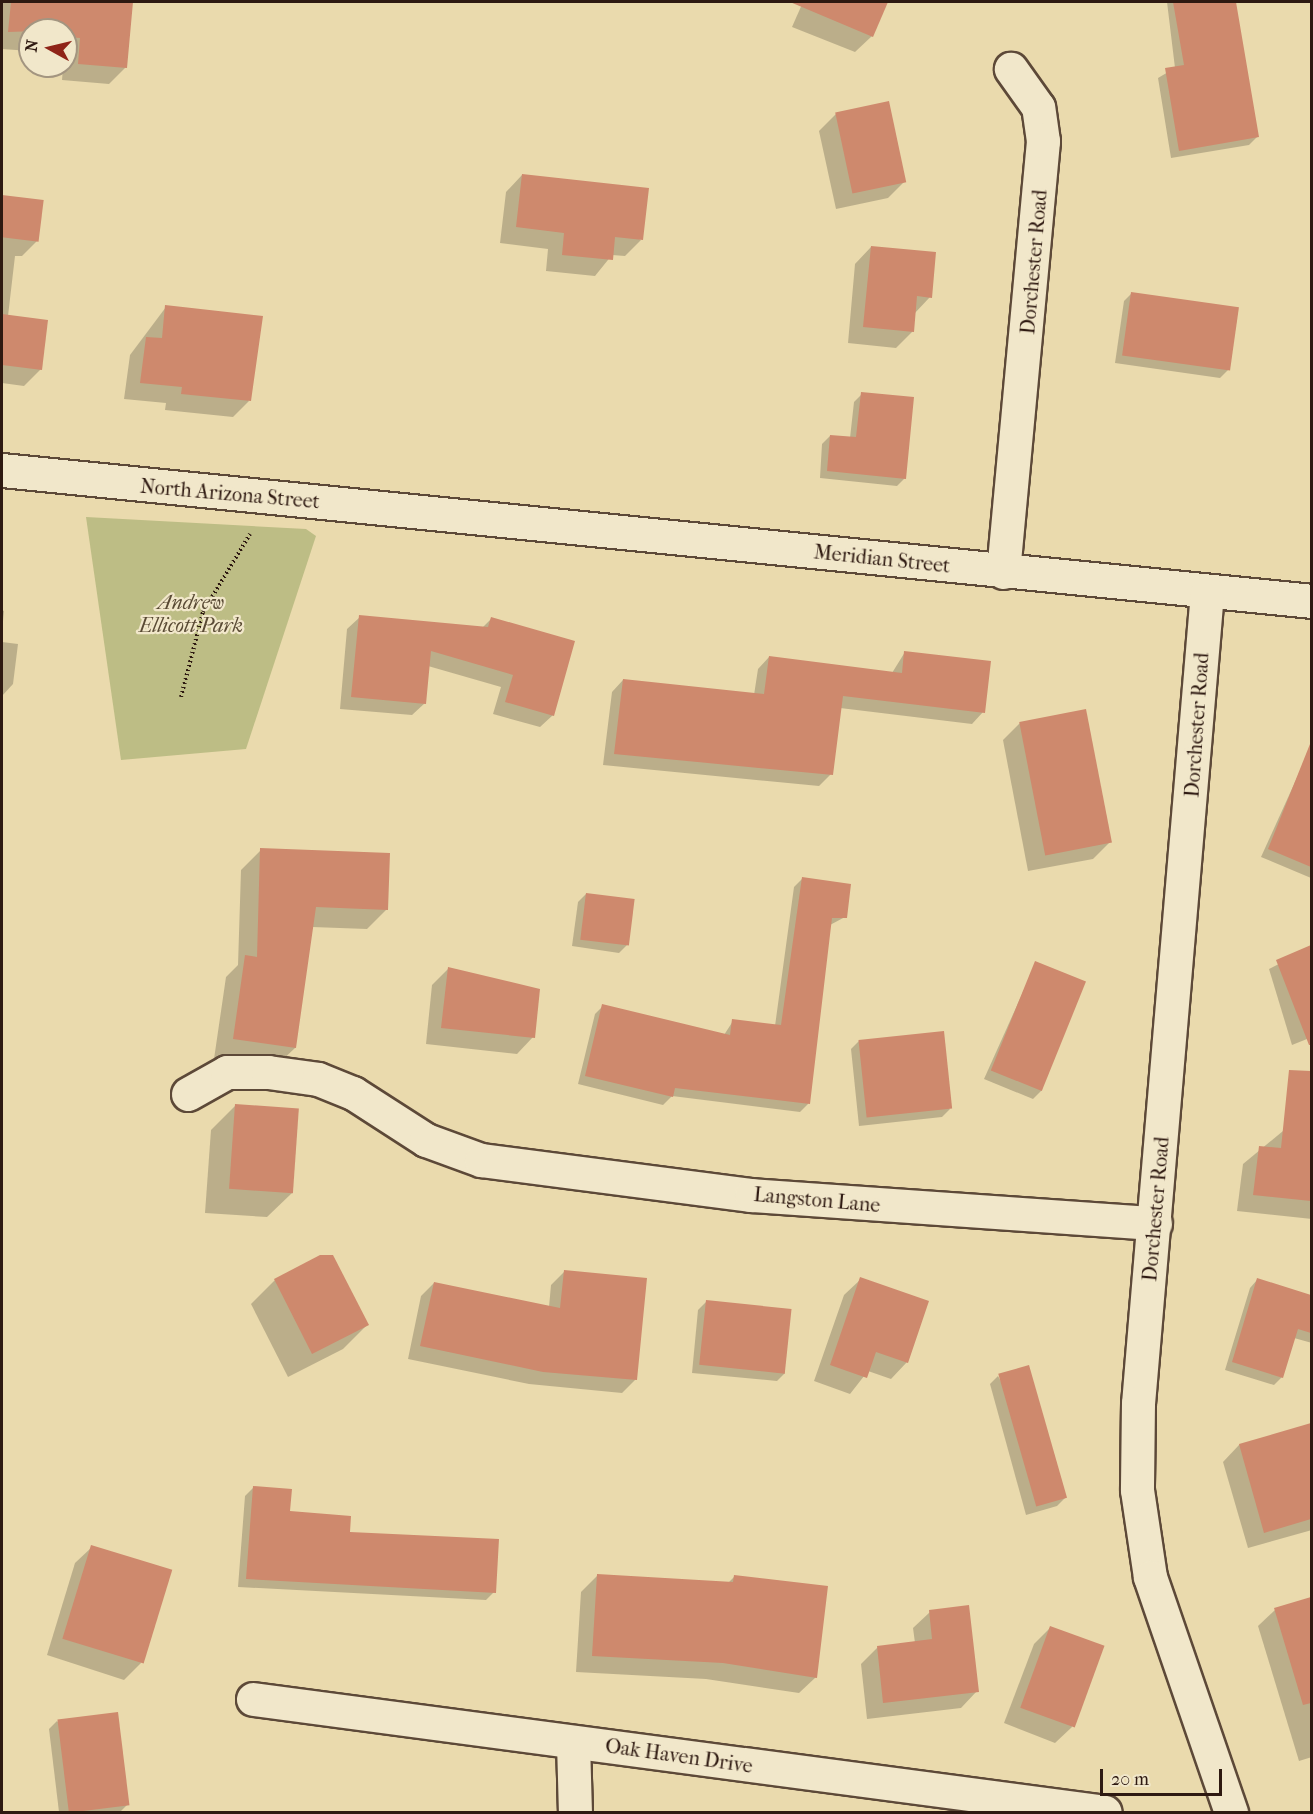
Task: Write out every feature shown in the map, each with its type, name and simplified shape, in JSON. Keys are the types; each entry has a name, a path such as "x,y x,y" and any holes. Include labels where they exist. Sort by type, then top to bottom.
{"street":[{"name":"Dorchester Road","path":"1003,572 1043,141 1038,108 1011,69"},
{"name":"North Arizona Street","path":"4,470 452,516"},
{"name":"Meridian Street","path":"452,516 1311,601"},
{"name":"Dorchester Road","path":"1207,592 1138,1403 1137,1490 1150,1577 1231,1812"},
{"name":"Langston Lane","path":"188,1094 227,1072 318,1078 353,1093 426,1140 482,1160 751,1195 1155,1223"},
{"name":"Oak Haven Drive","path":"253,1699 1105,1812"},
{"path":"573,1742 575,1812"}],"path":[{"path":"181,698 203,612 274,498"}],"green space":[{"name":"Andrew Ellicott Park","path":"86,517 306,529 316,536 246,749 121,760"}],"building":[{"path":"11,2 133,2 127,68 78,64 80,38 78,38 78,18 18,18 18,32 8,32"},
{"path":"790,2 888,2 873,37"},
{"path":"1173,2 1236,2 1259,137 1179,151 1165,68 1184,65"},
{"path":"889,101 906,182 852,194 835,112"},
{"path":"522,174 649,188 643,240 615,237 613,260 562,255 564,233 516,227"},
{"path":"2,195 44,200 39,242 2,237"},
{"path":"871,246 936,252 932,298 917,296 914,332 863,327"},
{"path":"1131,292 1239,307 1230,371 1122,355"},
{"path":"165,305 263,316 251,401 181,394 182,387 140,383 146,337 162,338"},
{"path":"2,314 48,320 42,370 2,365"},
{"path":"861,392 914,397 906,479 827,471 830,435 856,437"},
{"path":"359,615 488,627 491,617 575,641 554,716 505,702 513,675 431,651 426,704 351,697"},
{"path":"904,651 991,661 985,713 843,696 833,775 614,754 623,679 764,694 769,656 902,673"},
{"path":"1086,709 1112,843 1045,855 1019,722"},
{"path":"1311,744 1311,867 1268,849"},
{"path":"260,848 390,853 388,910 316,907 296,1048 233,1039 245,955 257,957"},
{"path":"802,877 851,884 847,918 832,918 810,1104 675,1088 673,1097 585,1076 602,1004 730,1035 732,1019 781,1025"},
{"path":"586,893 635,899 629,946 580,940"},
{"path":"1311,945 1311,1045 1309,1045 1276,960"},
{"path":"1035,961 1086,982 1042,1091 991,1070"},
{"path":"448,967 540,989 535,1038 441,1028"},
{"path":"944,1031 952,1109 867,1118 858,1040"},
{"path":"1289,1070 1311,1071 1311,1201 1253,1195 1259,1146 1281,1148"},
{"path":"235,1104 299,1108 293,1193 229,1189"},
{"path":"320,1255 333,1255 369,1325 312,1354 274,1279"},
{"path":"564,1270 647,1278 637,1380 543,1372 420,1346 434,1282 560,1308"},
{"path":"860,1277 929,1301 908,1363 876,1352 867,1378 830,1365"},
{"path":"1257,1278 1311,1295 1311,1333 1298,1329 1283,1378 1232,1362"},
{"path":"706,1300 792,1309 785,1374 699,1365"},
{"path":"1029,1365 1067,1498 1036,1506 998,1374"},
{"path":"1311,1423 1311,1519 1264,1533 1239,1444"},
{"path":"253,1486 292,1489 290,1511 351,1516 350,1532 499,1539 496,1593 246,1579"},
{"path":"91,1545 172,1570 144,1664 62,1639"},
{"path":"597,1574 733,1582 734,1575 828,1586 817,1678 723,1663 592,1656"},
{"path":"1311,1597 1311,1703 1303,1705 1274,1608"},
{"path":"969,1605 979,1692 883,1703 877,1646 932,1639 929,1610"},
{"path":"1050,1626 1105,1646 1075,1728 1020,1708"},
{"path":"118,1712 129,1805 69,1812 57,1719"}]}
